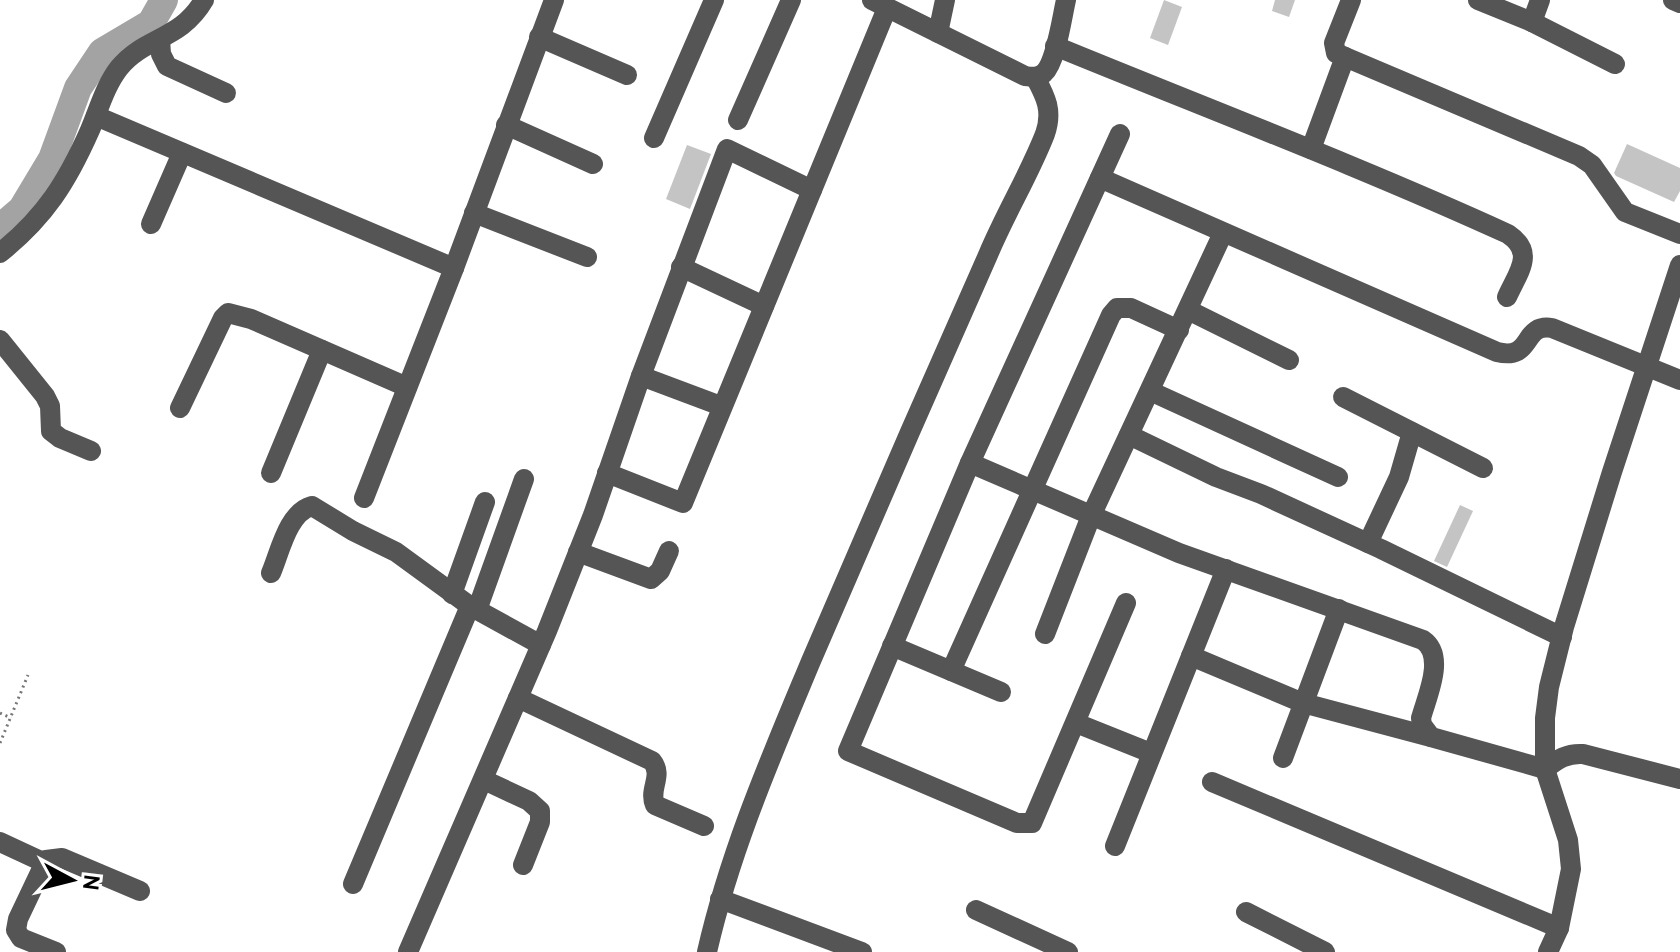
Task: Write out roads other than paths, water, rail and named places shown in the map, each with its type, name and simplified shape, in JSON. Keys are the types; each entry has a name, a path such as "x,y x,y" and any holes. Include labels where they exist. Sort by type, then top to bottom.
{"street":[{"path":"0,253 54,199 112,78 121,66 132,55 183,27 204,0"},
{"path":"364,498 554,0"},
{"path":"654,138 714,0"},
{"path":"738,120 791,0"},
{"path":"938,33 945,0"},
{"path":"607,473 683,503 812,190 879,4 1025,76 1035,77 1044,73 1055,46 1066,0"},
{"path":"1351,0 1334,43 1336,53 1579,156 1592,165 1625,212 1680,234"},
{"path":"1478,0 1532,22 1615,64"},
{"path":"1532,22 1540,0"},
{"path":"1673,0 1680,3"},
{"path":"539,37 627,75"},
{"path":"160,39 161,54 167,66 226,93"},
{"path":"1055,46 1311,149 1476,219 1519,242 1524,249 1523,263 1507,297"},
{"path":"1311,149 1345,57"},
{"path":"707,952 720,899 759,785 863,536 1045,133 1050,115 1048,102 1035,77"},
{"path":"96,116 454,268"},
{"path":"506,125 593,164"},
{"path":"1120,134 970,463 848,751 1017,823 1032,823 1126,603"},
{"path":"408,952 484,780 578,552 727,149 812,190"},
{"path":"151,224 182,153"},
{"path":"1100,178 1497,352 1509,355 1519,352 1536,329 1543,326 1680,380"},
{"path":"474,213 587,257"},
{"path":"1045,634 1091,516 1223,233"},
{"path":"681,267 764,306"},
{"path":"1548,952 1559,928 1571,869 1568,840 1545,769 1548,697 1562,637 1646,366 1679,271"},
{"path":"951,671 1111,315 1117,308 1131,308 1179,330"},
{"path":"1188,310 1289,360"},
{"path":"180,408 228,313 251,319 407,387"},
{"path":"0,340 45,396 50,406 51,431 91,451"},
{"path":"271,473 322,350"},
{"path":"641,376 721,406"},
{"path":"1150,391 1338,477"},
{"path":"1343,397 1483,468"},
{"path":"1368,543 1399,477 1412,432"},
{"path":"1129,435 1216,477 1368,543 1562,637"},
{"path":"970,463 1179,553 1414,635 1430,645 1434,667 1421,718 1431,737"},
{"path":"353,884 473,608 524,479"},
{"path":"452,594 485,502"},
{"path":"271,573 293,521 300,511 312,506 412,562 473,608 541,645"},
{"path":"578,552 651,579 660,571 669,551"},
{"path":"1115,846 1226,569"},
{"path":"1283,758 1339,609"},
{"path":"892,646 1001,692"},
{"path":"1191,656 1303,703 1545,769"},
{"path":"518,698 652,761 658,778 652,795 655,805 704,826"},
{"path":"1076,723 1151,753"},
{"path":"1545,769 1560,757 1572,753 1680,779"},
{"path":"484,780 529,801 540,811 540,822 523,865"},
{"path":"1212,782 1559,928"},
{"path":"0,842 43,862"},
{"path":"56,952 21,938 16,930 43,862 50,858 62,858 140,891"},
{"path":"720,899 862,952"},
{"path":"976,910 1068,952"},
{"path":"1246,912 1325,952"}],"waterway":[{"path":"0,228 22,209 52,159 78,88 102,52 151,23 164,0"}]}
